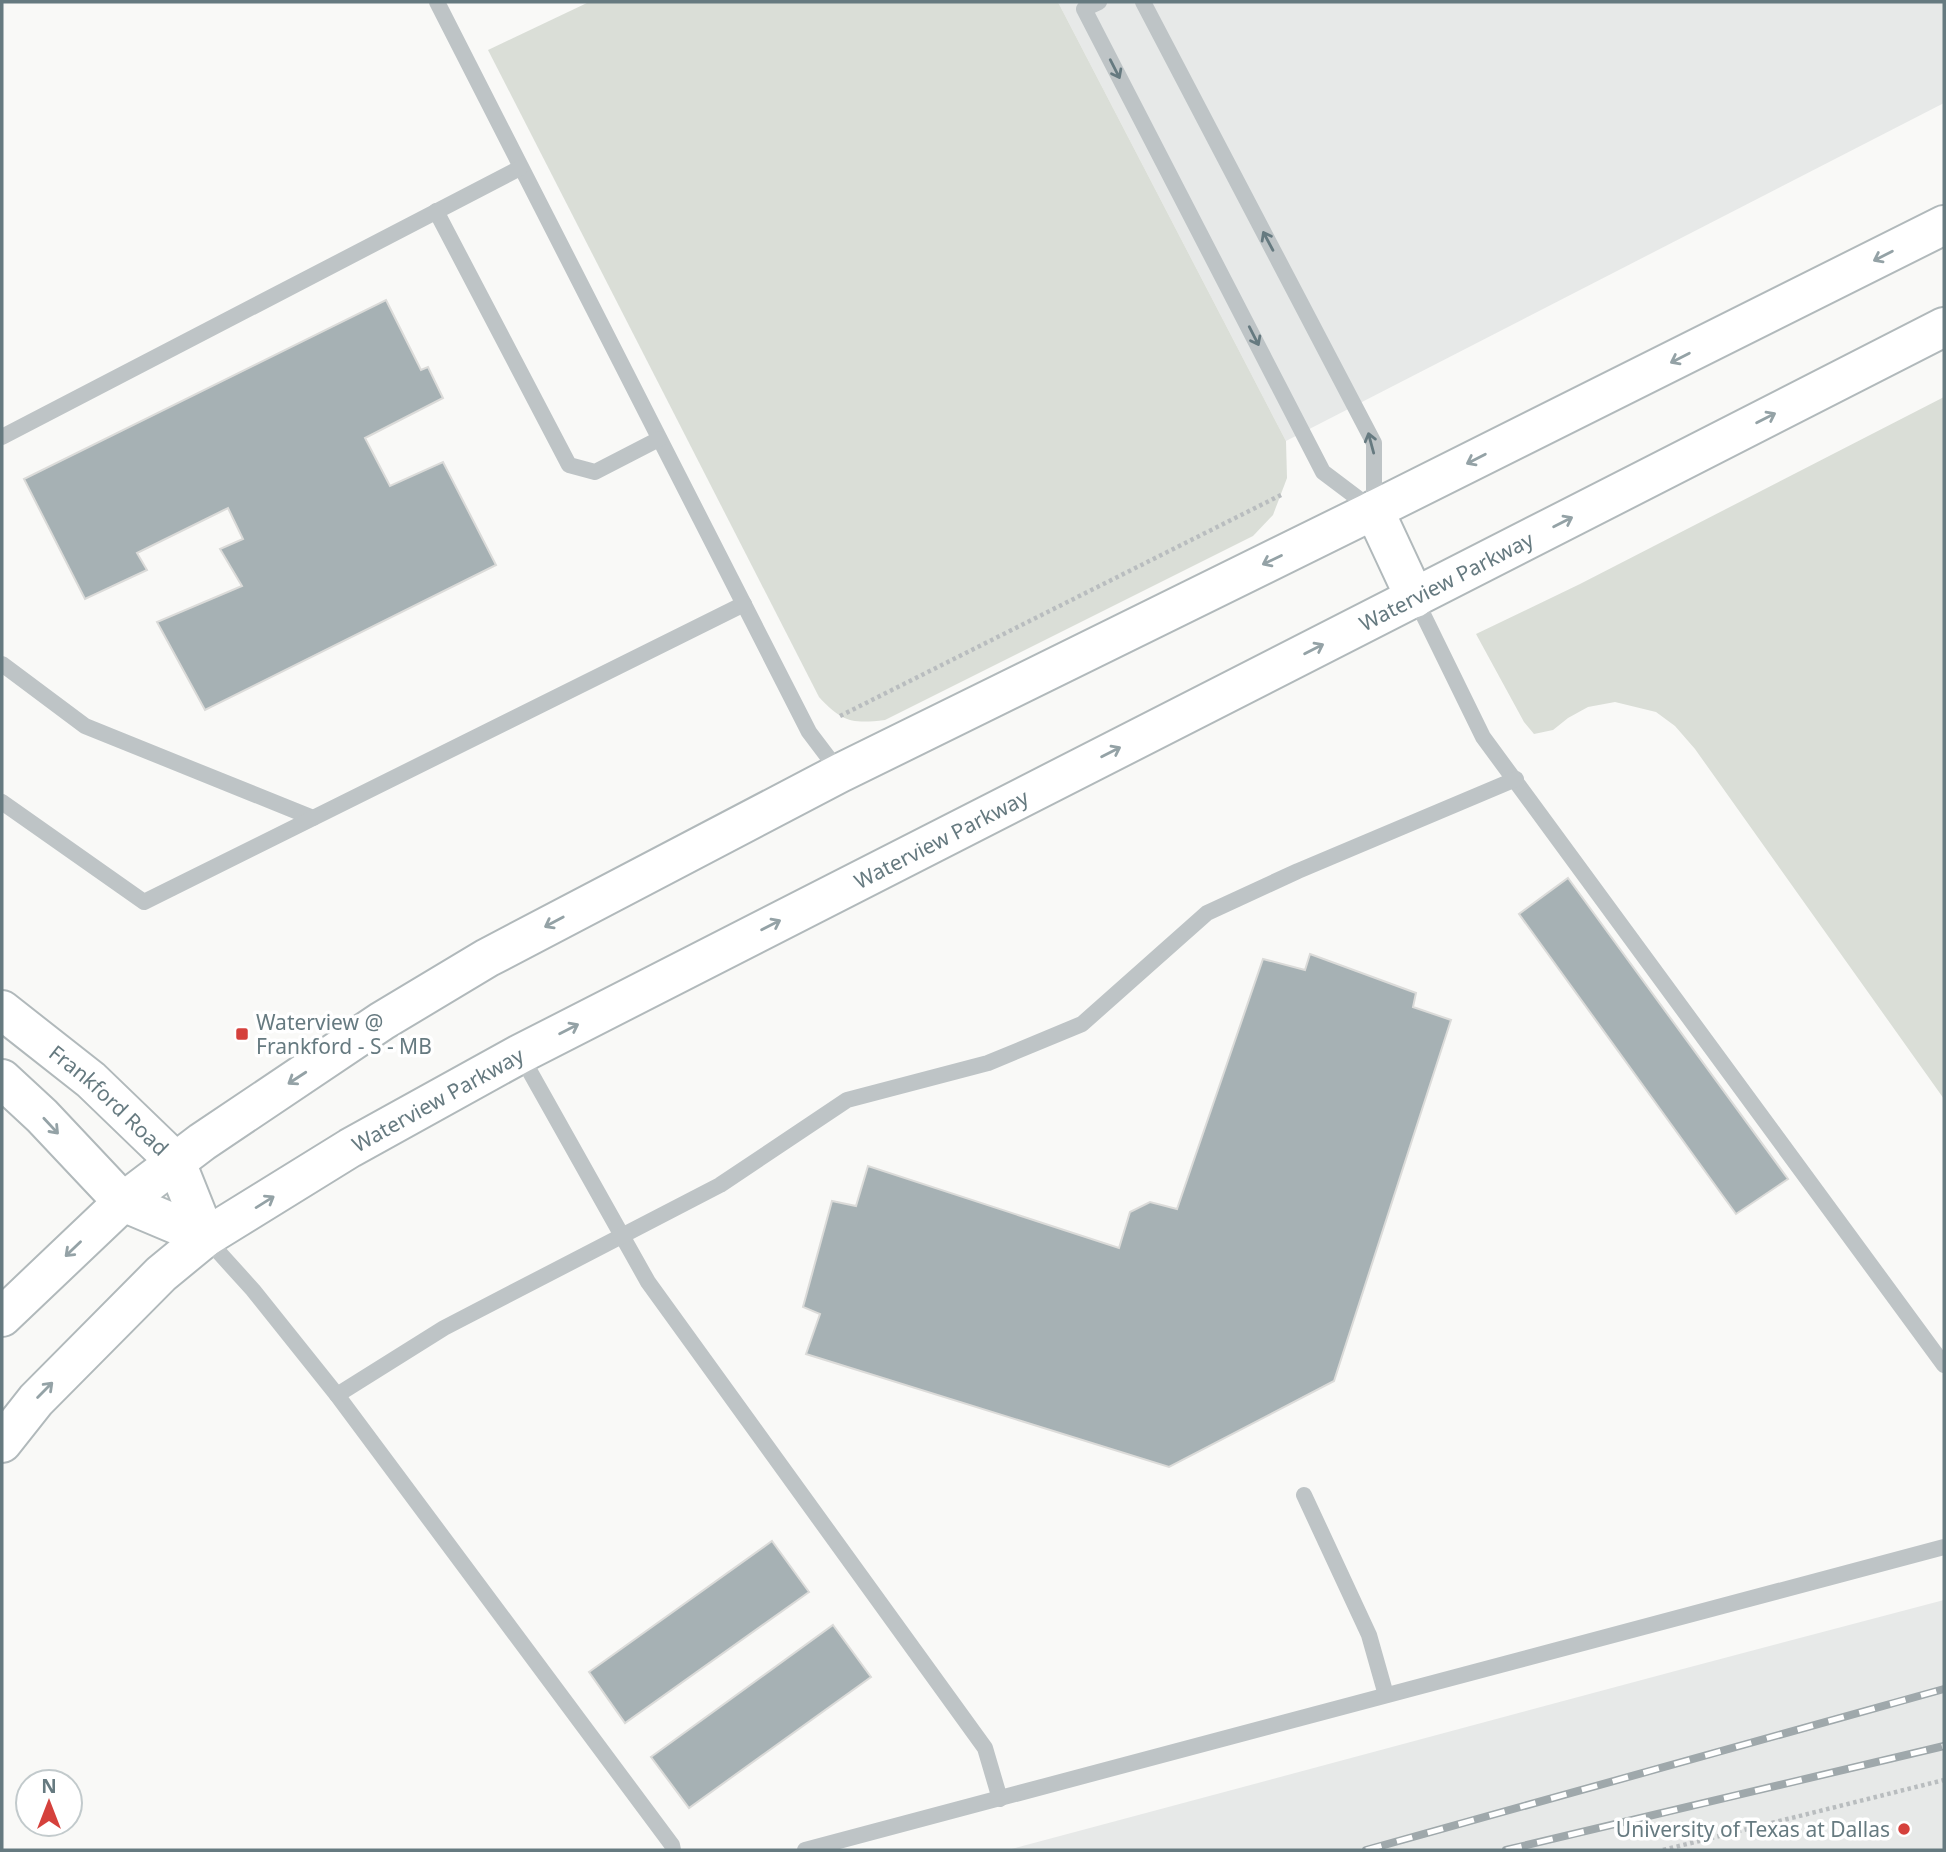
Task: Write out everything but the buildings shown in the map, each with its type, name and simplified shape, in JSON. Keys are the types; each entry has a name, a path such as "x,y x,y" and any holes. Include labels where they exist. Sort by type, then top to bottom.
{"main road":[{"path":"2,1317 123,1202 202,1142 382,1021 487,958 840,773 1944,225"},
{"name":"Waterview Parkway","path":"2,1443 36,1400 161,1274 206,1237 350,1148 520,1054 1944,327"},
{"path":"1374,510 1415,598"},
{"name":"Frankford Road","path":"2,1010 91,1080 176,1162 206,1237"},
{"path":"2,1079 42,1116 123,1202 206,1237"}],"lane":[{"path":"437,2 809,732 840,773"},
{"path":"1143,2 1374,443 1374,510"},
{"path":"1091,5 1323,472 1374,510"},
{"path":"2,437 520,168"},
{"path":"436,211 569,465 595,472 659,439"},
{"path":"1415,598 1483,737 1944,1365"},
{"path":"2,802 144,902 744,604"},
{"path":"2,664 85,726 313,818"},
{"path":"337,1395 444,1328 720,1185 847,1101 988,1063 1082,1024 1207,913 1298,871 1516,779"},
{"path":"520,1054 648,1282 985,1748 999,1799"},
{"path":"206,1237 253,1290 337,1395 616,1769 673,1850"},
{"path":"1304,1495 1369,1635 1386,1695"},
{"path":"805,1850 1944,1547"}],"path":[{"path":"840,716 1282,495"},
{"path":"1663,1850 1944,1780"}],"shaded area":[{"path":"589,2 1058,2 1286,441 1287,478 1273,515 1253,536 885,720 856,721 834,712 819,697 488,50"},
{"path":"1058,2 1944,2 1944,103 1286,441"},
{"path":"1944,397 1944,1099 1695,749 1675,726 1656,712 1615,702 1588,707 1553,730 1534,734 1524,722 1476,634 1580,584"},
{"path":"1944,1600 1944,1850 1008,1850 1679,1670"}],"railway":[{"path":"1366,1850 1944,1689"},
{"path":"1506,1850 1944,1746"}],"place":[{"name":"Waterview @ Frankford - S - MB","path":"242,1034"},
{"name":"University of Texas at Dallas","path":"1904,1829"}]}
